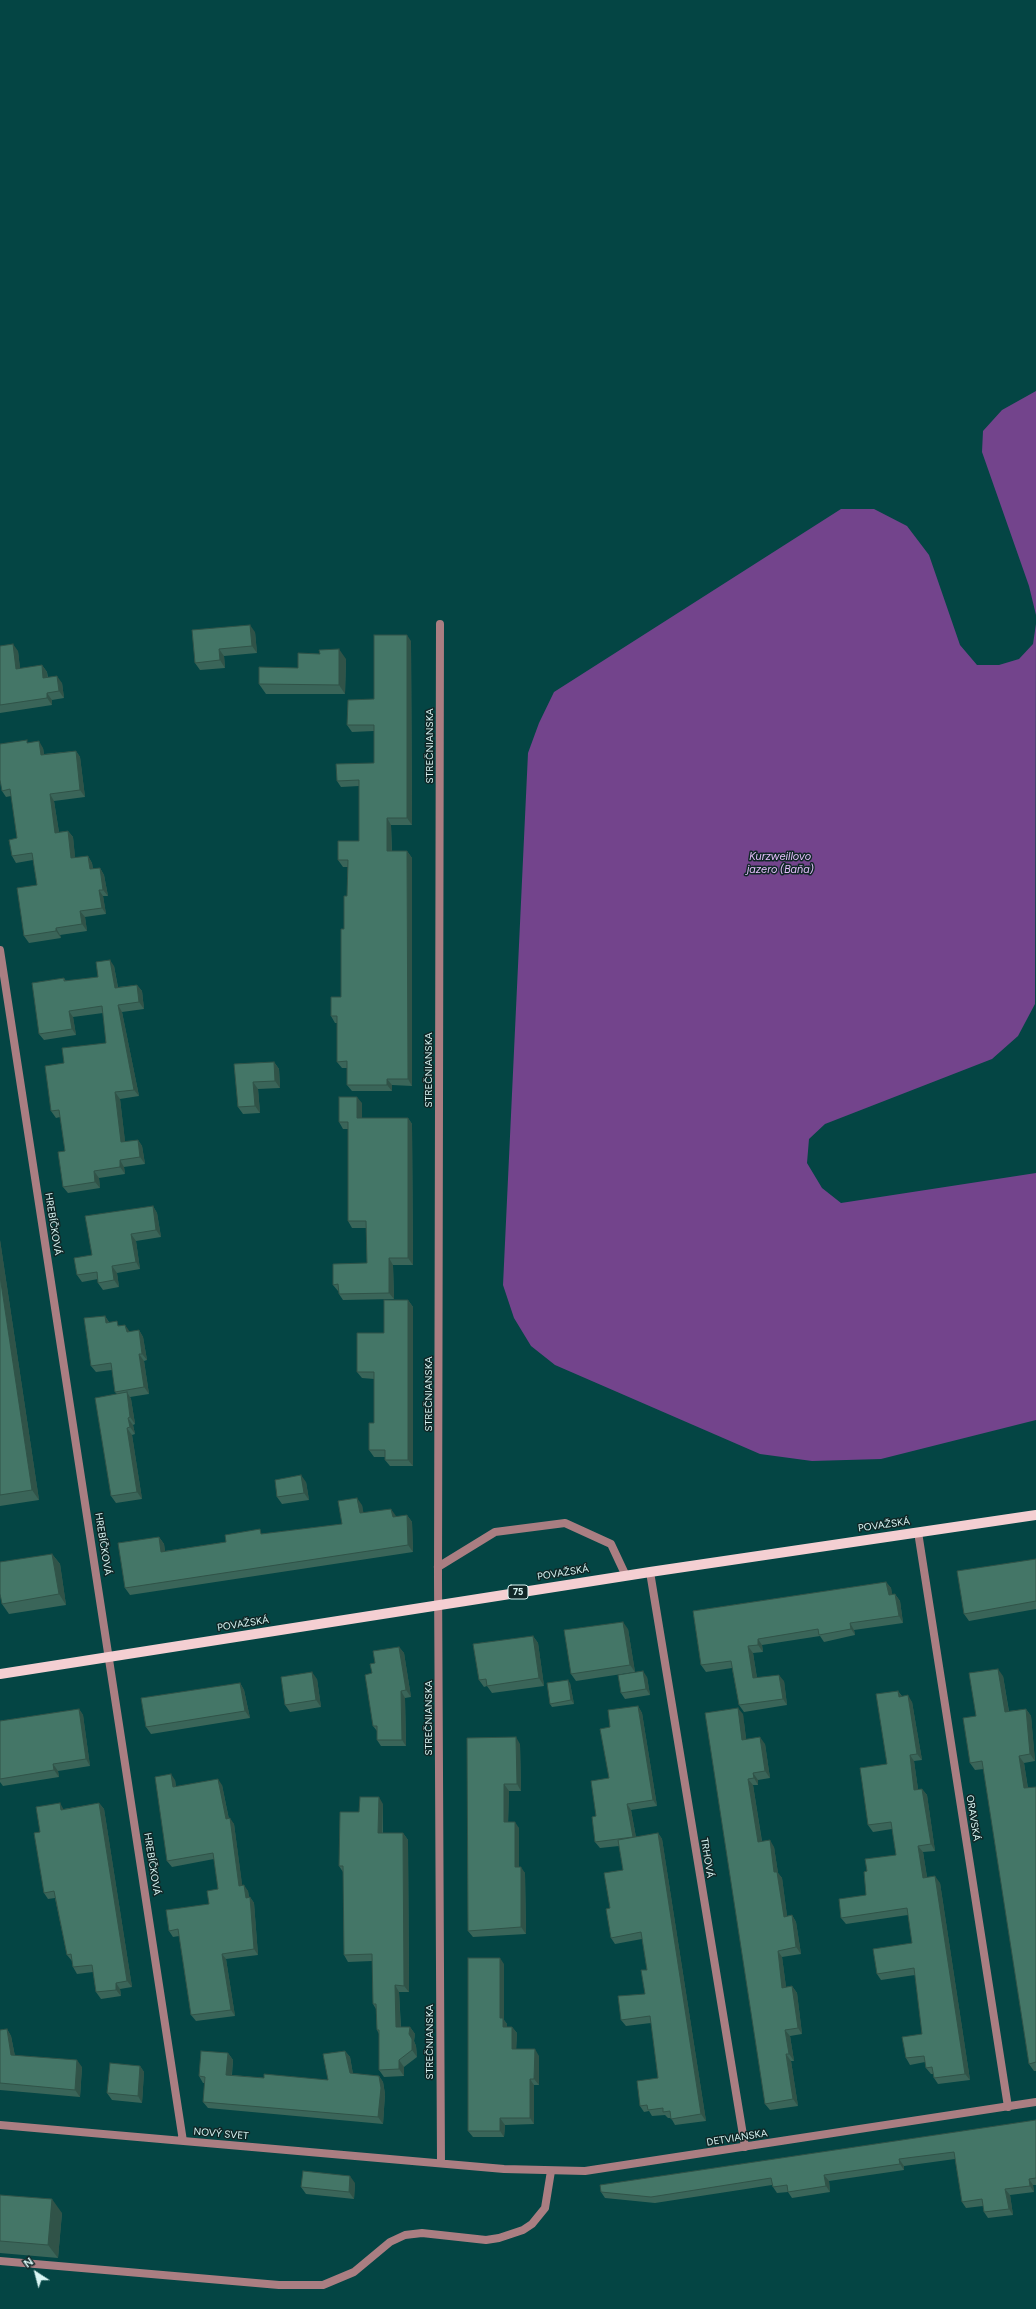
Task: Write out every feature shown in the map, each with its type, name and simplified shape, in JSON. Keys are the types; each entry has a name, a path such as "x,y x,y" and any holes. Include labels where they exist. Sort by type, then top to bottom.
{"main road":[{"name":"POVAŽSKÁ","path":"0,1674 650,1572 1036,1515"}],"street":[{"name":"STREČNIANSKA","path":"440,624 438,1567 440,2163"},
{"name":"HREBÍČKOVÁ","path":"0,950 110,1657 183,2141"},
{"path":"438,1567 496,1532 566,1523 611,1544 626,1576"},
{"name":"ORAVSKÁ","path":"918,1532 1008,2107"},
{"name":"TRHOVÁ","path":"650,1572 745,2147"},
{"name":"DETVIANSKA","path":"440,2163 551,2171 585,2171 1036,2102"},
{"name":"NOVÝ SVET","path":"0,2125 440,2163"},
{"path":"0,2261 278,2285 323,2285 354,2272 390,2242 405,2235 422,2233 486,2240 499,2238 523,2230 532,2224 545,2208 551,2171"}],"water":[{"path":"1036,391 1036,615 1029,586 982,452 983,431 1002,410"},
{"name":"Kurzweillovo jazero (Baňa)","path":"841,509 874,509 907,526 929,555 960,645 977,665 999,665 1019,659 1033,644 1036,624 1035,1004 1018,1036 992,1059 825,1124 809,1139 807,1163 822,1188 841,1203 1036,1173 1036,1420 881,1459 812,1461 760,1454 555,1365 531,1346 514,1318 503,1285 528,753 539,723 554,692"}],"building":[{"path":"250,625 252,646 219,649 220,660 195,663 192,630"},
{"path":"374,635 407,635 407,818 387,818 387,851 407,851 408,1079 387,1079 387,1085 347,1085 347,1061 337,1062 337,1016 331,1016 331,997 341,997 341,929 344,929 344,896 347,896 348,860 338,860 338,841 359,841 359,780 337,781 336,764 374,763 374,725 347,725 348,700 374,699"},
{"path":"13,644 16,669 42,665 43,678 57,676 59,691 47,693 47,698 0,705 0,646"},
{"path":"339,649 339,685 259,684 259,667 298,668 298,653 320,654 319,650"},
{"path":"27,740 27,743 39,741 41,755 76,751 80,790 50,794 55,833 68,831 71,858 88,856 90,869 100,868 103,890 99,890 102,908 80,911 82,924 56,928 56,931 24,936 17,888 37,885 32,853 12,856 9,840 17,838 10,789 2,791 0,780 0,744"},
{"path":"110,960 115,988 137,985 139,1002 118,1005 134,1090 115,1092 121,1142 138,1140 140,1157 120,1160 120,1167 94,1171 95,1182 63,1187 58,1152 65,1151 59,1110 51,1111 45,1066 64,1063 62,1048 106,1043 102,1006 69,1011 72,1029 39,1034 32,983 64,978 64,981 98,977 96,962"},
{"path":"274,1062 275,1081 253,1082 255,1106 238,1107 234,1064"},
{"path":"339,1097 357,1097 357,1118 408,1118 408,1258 389,1258 389,1293 339,1294 338,1284 333,1285 333,1264 367,1263 366,1221 348,1221 348,1122 339,1122"},
{"path":"153,1206 156,1230 131,1234 136,1262 112,1266 114,1280 98,1283 97,1272 77,1275 74,1258 92,1255 85,1216"},
{"path":"0,1276 32,1490 0,1495"},
{"path":"384,1300 408,1300 408,1460 385,1460 385,1450 369,1450 369,1423 374,1423 374,1372 357,1372 357,1333 384,1333"},
{"path":"105,1316 106,1323 117,1321 118,1326 125,1325 127,1332 139,1330 142,1354 139,1354 144,1387 115,1392 111,1363 91,1366 84,1318"},
{"path":"127,1392 130,1417 128,1418 130,1427 127,1428 137,1492 111,1496 95,1398"},
{"path":"301,1475 304,1493 277,1497 275,1480"},
{"path":"357,1498 360,1513 391,1509 393,1517 407,1515 408,1545 125,1588 118,1543 159,1537 161,1552 226,1542 225,1535 260,1529 261,1534 342,1524 338,1501"},
{"path":"52,1554 59,1594 2,1604 0,1594 0,1562"},
{"path":"1036,1559 1036,1601 964,1614 957,1571"},
{"path":"886,1582 889,1595 895,1594 899,1616 850,1623 851,1629 819,1635 818,1629 758,1639 758,1645 748,1646 753,1678 779,1675 783,1699 739,1705 731,1661 701,1665 693,1611"},
{"path":"623,1622 630,1665 571,1674 564,1630"},
{"path":"533,1636 539,1678 487,1686 486,1679 479,1680 473,1644"},
{"path":"399,1647 406,1690 401,1691 402,1740 377,1740 377,1726 373,1726 365,1675 372,1673 370,1664 375,1663 373,1651"},
{"path":"998,1669 1005,1712 1026,1709 1030,1754 1019,1756 1024,1788 1036,1787 1036,2062 1029,2064 982,1761 970,1763 963,1718 976,1716 969,1673"},
{"path":"643,1671 646,1689 621,1693 618,1675"},
{"path":"312,1672 316,1700 285,1705 281,1677"},
{"path":"568,1680 571,1700 550,1704 547,1683"},
{"path":"240,1683 245,1711 146,1727 141,1698"},
{"path":"898,1691 899,1697 908,1695 917,1754 910,1755 914,1790 922,1789 931,1844 918,1846 923,1878 935,1876 965,2074 934,2078 932,2067 926,2068 924,2056 906,2058 902,2037 922,2034 914,1968 877,1974 873,1949 912,1943 907,1908 841,1918 839,1899 866,1895 864,1872 867,1871 865,1859 896,1855 891,1822 868,1825 860,1768 887,1764 876,1694"},
{"path":"638,1706 653,1800 627,1804 633,1837 595,1842 592,1817 596,1816 591,1781 609,1778 600,1729 610,1727 608,1710"},
{"path":"738,1708 742,1740 760,1737 765,1771 753,1773 754,1778 748,1779 758,1842 770,1840 774,1872 777,1872 784,1917 792,1915 796,1947 778,1951 782,1988 792,1986 798,2028 785,2030 789,2054 786,2054 793,2099 765,2104 705,1713"},
{"path":"79,1709 86,1759 53,1764 54,1770 0,1779 0,1721"},
{"path":"516,1737 517,1784 504,1784 504,1822 515,1822 515,1867 521,1867 521,1927 468,1931 467,1738"},
{"path":"171,1774 173,1787 218,1779 226,1819 230,1818 239,1886 244,1885 246,1898 250,1897 254,1949 222,1954 231,2010 191,2015 178,1929 169,1931 166,1910 209,1904 207,1891 218,1889 213,1853 167,1861 155,1777"},
{"path":"360,1797 379,1797 378,1833 403,1833 404,1986 395,1985 396,2027 410,2027 409,2034 412,2039 412,2050 399,2060 399,2069 379,2070 379,2030 377,2030 376,2004 373,2004 372,1954 344,1955 343,1866 339,1866 340,1812 359,1812"},
{"path":"60,1803 61,1810 99,1803 127,1981 116,1983 116,1990 96,1992 92,1965 73,1967 71,1954 67,1955 54,1891 44,1893 34,1833 40,1832 36,1807"},
{"path":"658,1833 701,2114 671,2119 670,2111 663,2112 663,2108 648,2110 647,2105 640,2106 637,2081 658,2078 650,2016 621,2020 618,1996 645,1994 641,1970 647,1970 641,1932 611,1938 606,1909 610,1908 604,1873 623,1870 618,1840"},
{"path":"468,1958 500,1958 500,2018 503,2018 503,2027 512,2027 512,2049 535,2049 534,2079 530,2079 530,2118 500,2118 500,2131 468,2131"},
{"path":"7,2029 11,2055 77,2060 75,2090 0,2083 0,2030"},
{"path":"201,2051 228,2053 226,2075 264,2078 264,2074 328,2080 323,2054 345,2051 350,2073 379,2076 381,2088 378,2117 203,2102 205,2077 199,2076"},
{"path":"110,2063 140,2066 138,2096 107,2093"},
{"path":"1036,2120 1036,2178 1029,2179 1030,2186 1005,2189 1009,2209 984,2212 982,2199 962,2202 954,2152 899,2159 900,2164 824,2175 826,2186 788,2192 787,2185 773,2187 771,2178 651,2197 601,2192 600,2185"},
{"path":"303,2171 350,2176 349,2192 301,2187"},
{"path":"0,2195 52,2199 48,2245 0,2241"}]}
